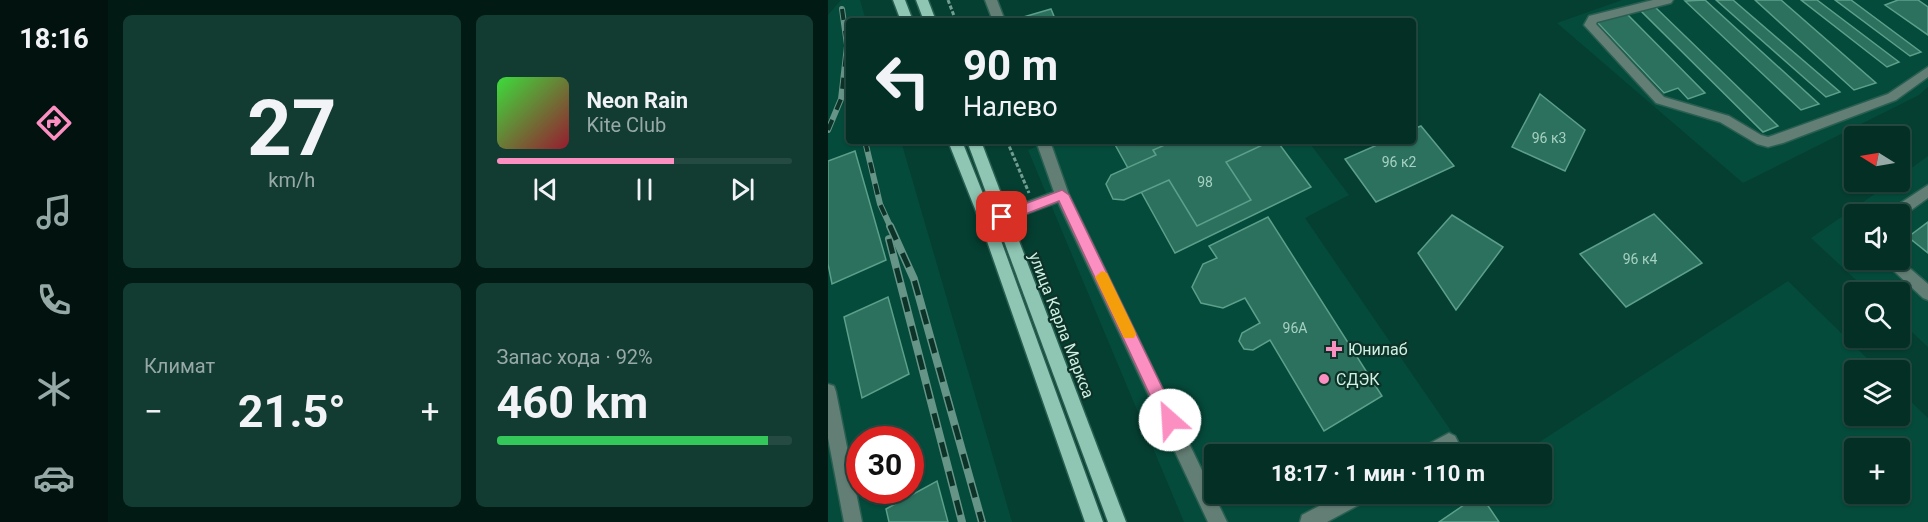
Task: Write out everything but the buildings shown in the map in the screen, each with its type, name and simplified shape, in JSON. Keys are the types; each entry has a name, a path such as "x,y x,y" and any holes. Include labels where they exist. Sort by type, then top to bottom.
{"main road":[{"path":"899,0 906,18"},
{"path":"922,0 929,18"},
{"name":"улица Карла Маркса","path":"956,144 988,224 1094,522"},
{"name":"улица Карла Маркса","path":"975,144 1117,522"}],"street":[{"path":"991,0 998,18"},
{"path":"1667,0 1593,19 1590,25 1660,100 1724,119 1757,139 1778,140 1892,96 1928,70"},
{"path":"1044,144 1062,195 1218,522"},
{"path":"1909,204 1928,191"},
{"path":"1002,217 1062,195"},
{"path":"1901,270 1928,293"},
{"path":"828,392 853,522"},
{"path":"1445,444 1449,442"},
{"path":"1309,522 1341,504"}],"path":[{"path":"948,0 955,18"},
{"path":"1008,144 1034,206"}],"shaded area":[{"path":"841,0 860,0 865,18 846,18 846,144 902,144 1012,522 828,522 828,15"},
{"path":"1622,0 1928,0 1928,87 1919,95 1857,126 1844,126 1844,132 1743,183 1557,23"},
{"path":"1042,144 1310,144 1349,195 1305,218 1460,444 1204,444 1204,504 1552,504 1552,444 1536,444 1788,281 1844,336 1844,348 1857,348 1869,360 1844,360 1844,426 1910,426 1910,401 1928,418 1928,522 1184,522 1028,150"},
{"path":"1928,156 1928,347 1910,330 1910,282 1858,282 1845,270 1910,270 1910,204 1860,204 1878,192 1910,192 1910,169"},
{"path":"1844,215 1844,269 1811,238"}],"railway":[{"path":"842,9 846,38"},
{"path":"828,130 841,99 846,55"},
{"path":"866,144 880,204 891,228"},
{"path":"890,226 914,279 982,522"},
{"path":"889,239 962,522"}],"slow traffic":[{"path":"1102,277 1129,334"}],"place":[{"name":"Юнилаб","path":"1334,349"},
{"name":"СДЭК","path":"1324,379"}],"route":[{"path":"1002,217 1062,195 1170,420"}]}
